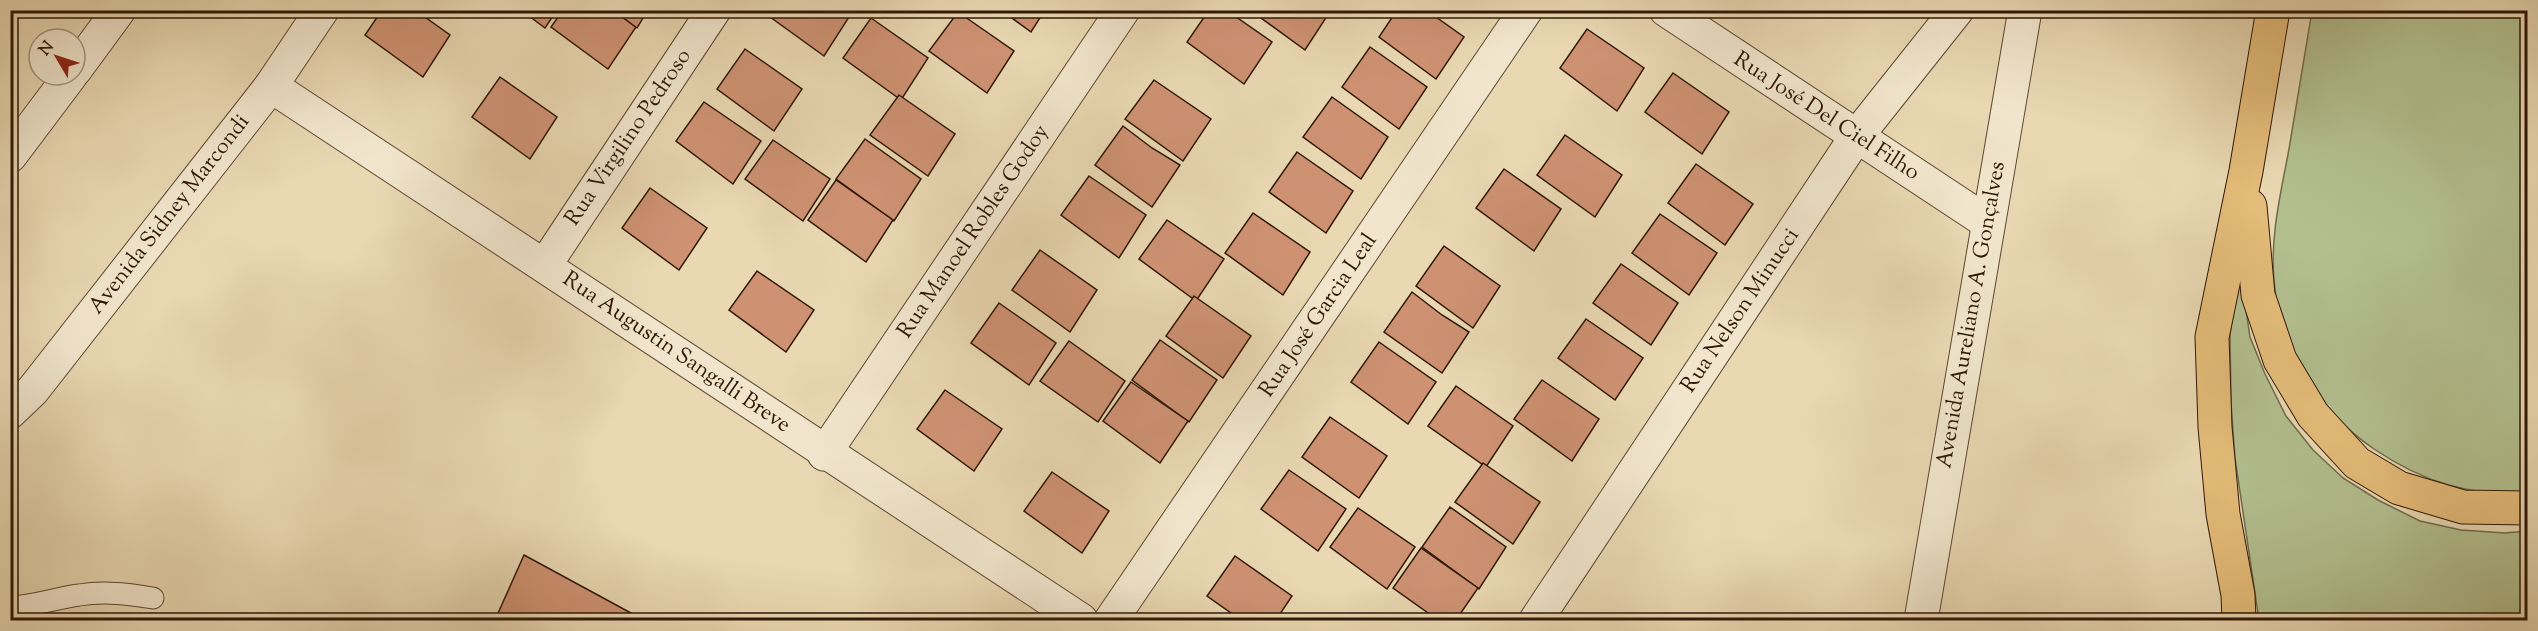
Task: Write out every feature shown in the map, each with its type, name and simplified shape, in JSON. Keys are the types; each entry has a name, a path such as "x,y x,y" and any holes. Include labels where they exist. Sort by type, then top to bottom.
{"highway":[{"path":"2239,621 2238,595 2221,493 2215,428 2212,338 2246,171 2273,10"},
{"path":"2246,171 2258,295 2280,360 2313,415 2357,463 2398,488 2463,507 2528,508"}],"street":[{"path":"87,54 119,10"},
{"name":"Avenida Sidney Marcondi","path":"10,412 33,390 271,86 322,10"},
{"name":"Rua Virgilino Pedroso","path":"545,265 714,10"},
{"name":"Rua Manoel Robles Godoy","path":"824,454 1124,10"},
{"name":"Rua José Garcia Leal","path":"1111,621 1526,10"},
{"name":"Rua José Del Ciel Filho","path":"1666,10 1987,222"},
{"name":"Rua Nelson Minucci","path":"1536,621 1856,137 1957,10"},
{"name":"Avenida Aureliano A. Gonçalves","path":"1922,621 1987,222 2025,10"},
{"name":"Rua Augustin Sangalli Breve","path":"271,86 545,265 824,454 1081,621"},
{"path":"10,156 62,87"}],"lane":[{"path":"10,607 30,606 79,595 116,592 153,598"}],"green space":[{"path":"2312,11 2527,11 2527,493 2485,492 2447,485 2392,460 2374,449 2335,416 2304,376 2293,354 2277,305 2273,264 2277,214"},
{"path":"2239,263 2250,337 2286,416 2313,450 2343,478 2378,500 2420,521 2461,530 2505,533 2527,531 2527,620 2259,620 2235,458 2231,403 2230,335"}],"building":[{"path":"382,10 415,10 450,35 423,77 365,35"},
{"path":"521,10 557,10 545,28"},
{"path":"563,10 612,10 636,27 608,69 551,27"},
{"path":"613,10 648,10 637,28"},
{"path":"768,10 846,10 851,14 824,56 766,14"},
{"path":"1001,10 1045,10 1031,32"},
{"path":"1209,10 1226,10 1272,42 1244,84 1187,42"},
{"path":"1250,10 1331,10 1305,50"},
{"path":"1397,10 1426,10 1464,37 1436,79 1379,37"},
{"path":"958,12 1014,51 987,93 929,51"},
{"path":"871,18 928,58 901,100 843,58"},
{"path":"1587,29 1644,68 1617,111 1560,68"},
{"path":"1370,47 1427,87 1399,129 1342,87"},
{"path":"745,49 802,89 774,131 717,89"},
{"path":"1673,73 1729,112 1702,154 1645,112"},
{"path":"500,77 557,117 530,159 472,117"},
{"path":"1154,80 1211,119 1183,161 1125,119"},
{"path":"899,95 955,134 928,176 870,135"},
{"path":"1332,97 1388,137 1361,179 1303,137"},
{"path":"704,102 761,141 733,184 676,141"},
{"path":"1123,126 1180,165 1152,207 1095,165"},
{"path":"1565,135 1622,175 1595,217 1537,175"},
{"path":"865,139 921,179 894,221 836,179"},
{"path":"773,140 830,179 803,221 745,179"},
{"path":"1297,152 1353,191 1326,233 1269,192"},
{"path":"1696,164 1753,204 1725,245 1668,203"},
{"path":"1504,169 1561,209 1534,251 1476,208"},
{"path":"1089,176 1146,215 1119,258 1061,215"},
{"path":"836,180 893,220 866,262 808,220"},
{"path":"650,188 707,228 679,270 622,228"},
{"path":"1253,213 1310,252 1283,295 1225,253"},
{"path":"1660,214 1717,253 1689,295 1632,253"},
{"path":"1167,220 1224,259 1196,301 1139,259"},
{"path":"1444,246 1500,286 1473,328 1416,286"},
{"path":"1040,250 1097,290 1070,332 1012,290"},
{"path":"1621,264 1678,303 1651,345 1593,303"},
{"path":"757,271 814,310 786,352 729,310"},
{"path":"1412,292 1469,332 1442,373 1384,332"},
{"path":"1194,296 1251,336 1223,378 1166,336"},
{"path":"999,303 1056,343 1029,385 971,343"},
{"path":"1586,319 1643,358 1615,400 1558,358"},
{"path":"1160,340 1217,380 1189,422 1132,380"},
{"path":"1069,341 1125,381 1098,422 1040,381"},
{"path":"1379,342 1436,382 1408,424 1351,382"},
{"path":"1542,380 1599,419 1572,461 1514,419"},
{"path":"1131,382 1188,421 1160,463 1103,421"},
{"path":"1456,386 1513,426 1486,467 1428,426"},
{"path":"945,390 1002,429 974,471 917,429"},
{"path":"1330,417 1387,456 1359,498 1302,457"},
{"path":"1483,463 1540,502 1513,544 1455,502"},
{"path":"1289,470 1346,509 1318,551 1261,509"},
{"path":"1052,472 1109,511 1082,553 1024,511"},
{"path":"1450,507 1506,547 1479,589 1422,547"},
{"path":"1358,508 1415,547 1387,589 1330,547"},
{"path":"1421,548 1478,588 1456,620 1438,620 1393,588"},
{"path":"524,555 642,619 495,620"},
{"path":"1235,556 1292,596 1276,620 1241,620 1207,596"}]}
